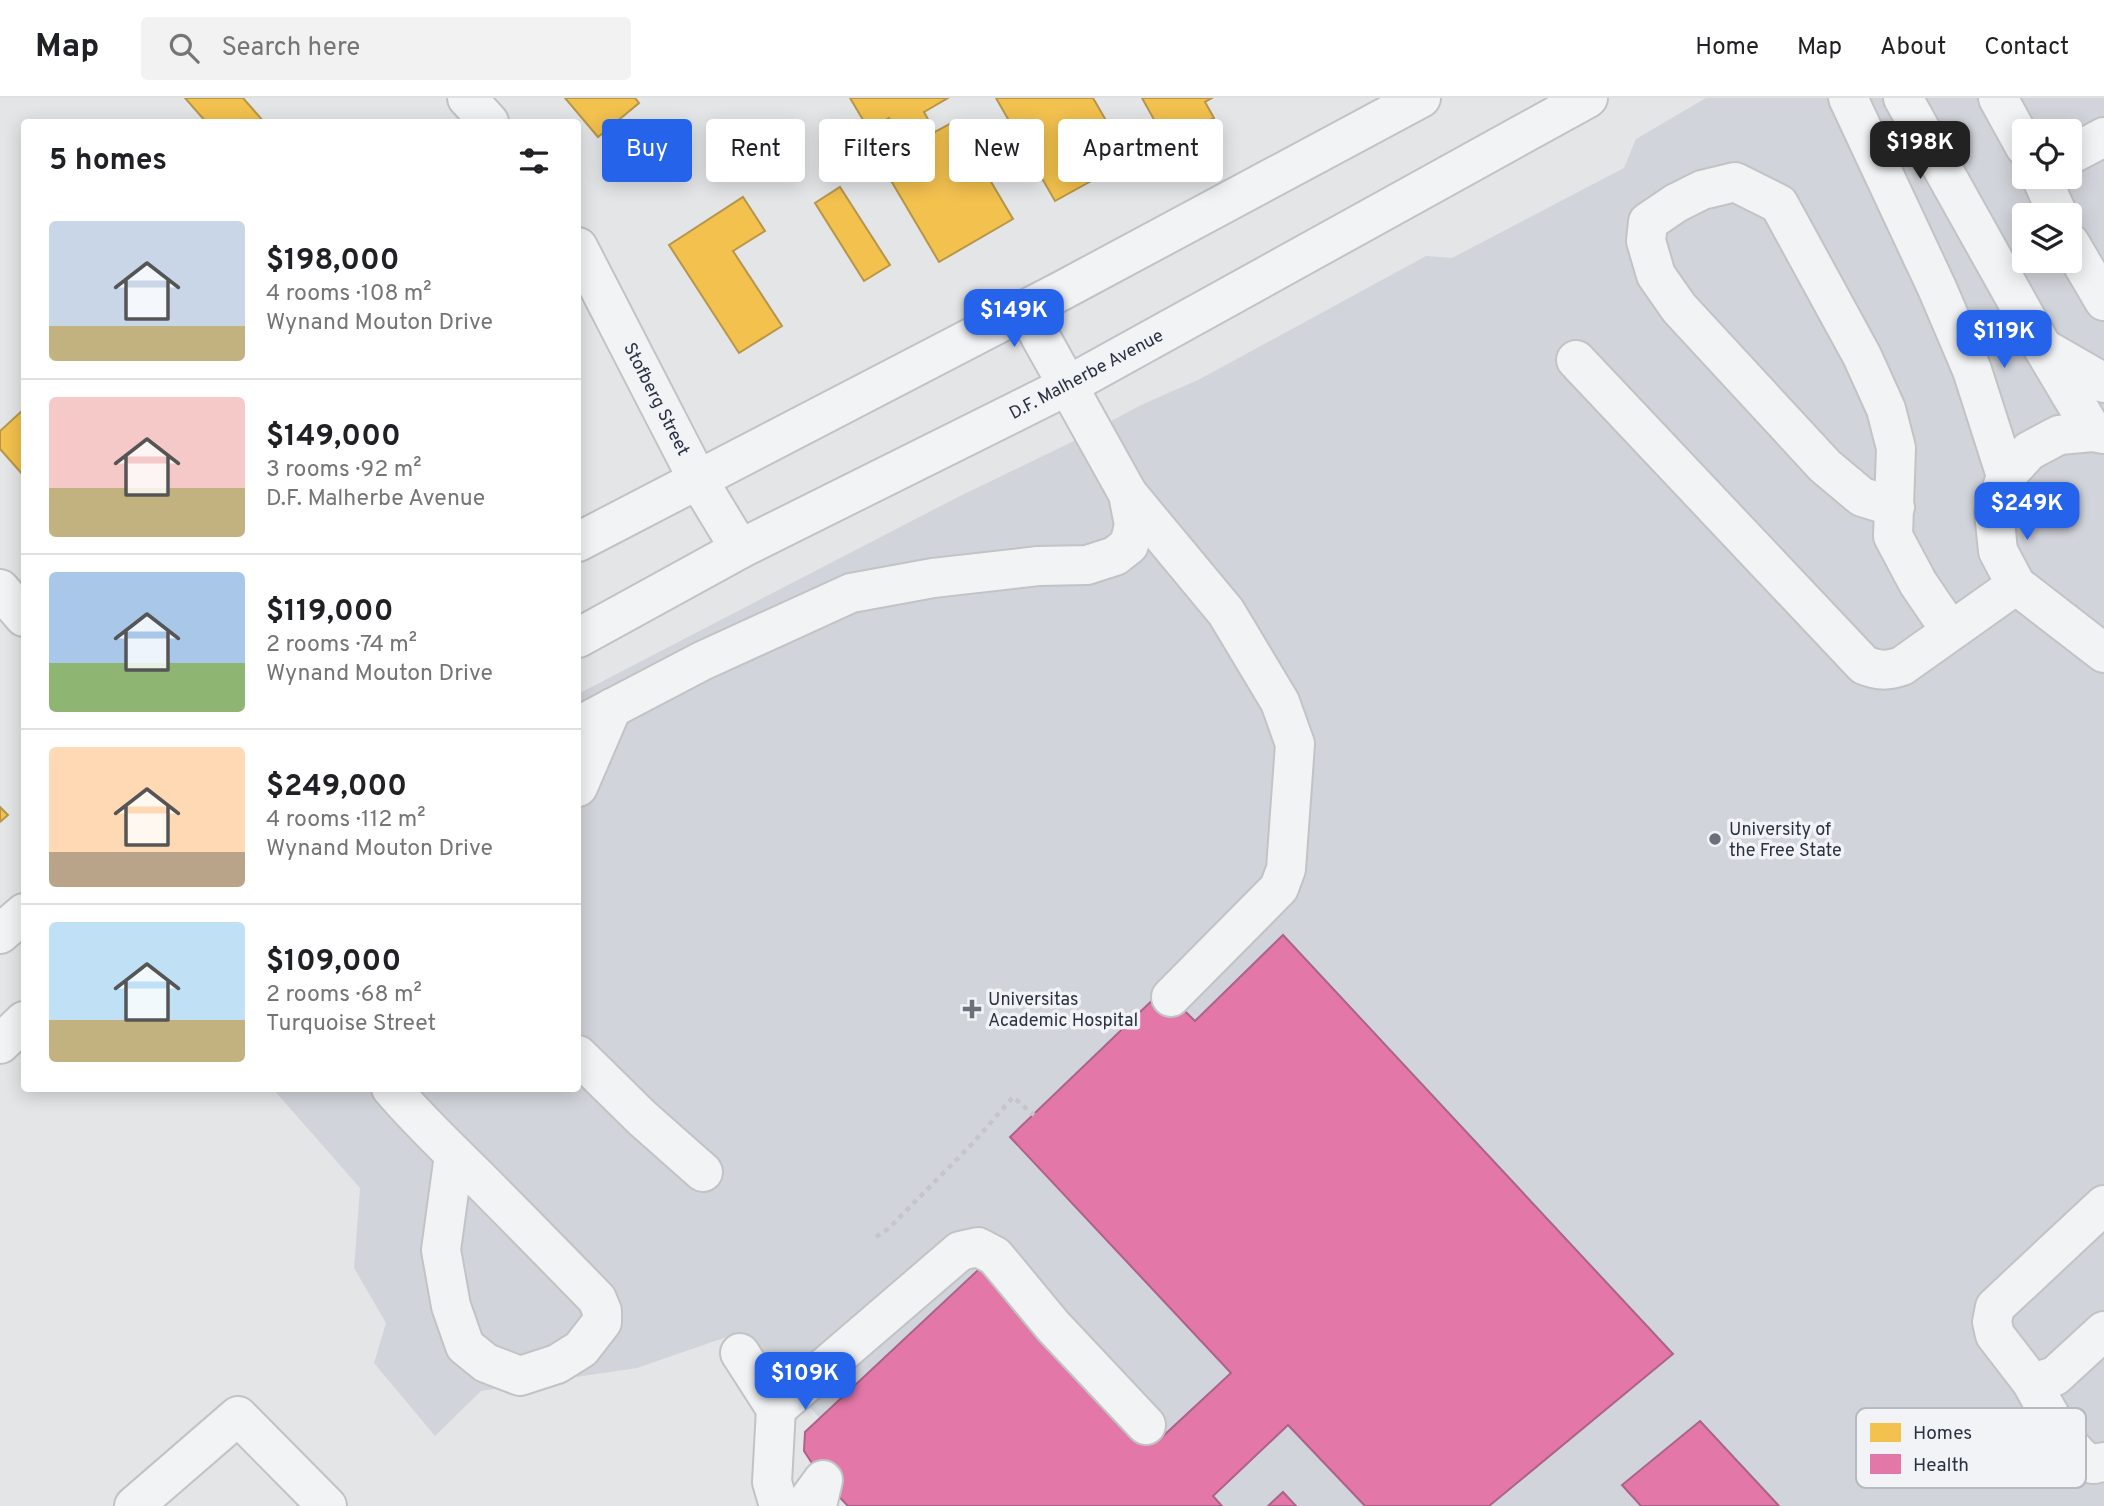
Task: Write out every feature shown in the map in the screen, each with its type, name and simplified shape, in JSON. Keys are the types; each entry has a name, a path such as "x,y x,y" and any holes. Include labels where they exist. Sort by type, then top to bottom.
{"street":[{"path":"467,98 486,119"},
{"path":"581,540 1025,309 1421,98"},
{"name":"D.F. Malherbe Avenue","path":"581,636 740,549 1067,386 1588,98"},
{"path":"1848,98 1972,370 2006,476"},
{"path":"1903,98 2043,348 2099,433"},
{"path":"1998,98 2012,123"},
{"path":"2082,149 2104,137"},
{"path":"1895,506 1861,497 1825,467 1679,308 1656,275 1646,241 1648,222 1702,190 1735,182 1779,204 1862,356 1886,409 1896,448 1895,506 1893,536 1918,583 1950,630"},
{"name":"Stofberg Street","path":"581,253 698,480 740,549"},
{"path":"2082,263 2104,301"},
{"path":"1025,309 1128,494 1226,612 1280,702 1295,744 1286,869 1279,888 1171,997"},
{"path":"2043,348 2104,383"},
{"path":"1576,360 1864,665 1878,670 1902,666 2016,585"},
{"path":"2099,433 2059,435 2029,450 2006,476 1994,512 1998,551 2016,585 2104,653"},
{"path":"581,724 702,661 851,593 933,578 1038,566 1087,565 1115,555 1129,545 1134,525 1128,494"},
{"path":"0,589 21,614"},
{"path":"2048,608 2079,615 2104,613"},
{"path":"581,780 612,708"},
{"path":"0,934 21,916"},
{"path":"0,1044 21,1024"},
{"path":"581,1058 642,1118 703,1172"},
{"path":"394,1092 597,1299 603,1311 602,1322 581,1349 557,1364 520,1376 486,1363 465,1346 451,1306 441,1250 454,1154"},
{"path":"2045,1408 2032,1384 1995,1335 1992,1322 1995,1307 2104,1205"},
{"path":"776,1409 960,1251 978,1247 995,1256 1054,1326 1146,1425"},
{"path":"2032,1384 2055,1376 2104,1331"},
{"path":"740,1353 776,1409 772,1482 779,1506"},
{"path":"134,1506 238,1416 327,1506"},
{"path":"2086,1460 2094,1464 2104,1462"},
{"path":"804,1506 823,1480 817,1506"}],"path":[{"path":"876,1237 888,1229 964,1153 1013,1097 1034,1115"}],"shaded area":[{"path":"1706,98 2104,98 2104,1506 857,1506 857,1459 741,1332 637,1368 481,1391 435,1436 374,1363 386,1323 354,1268 360,1188 276,1092 581,1092 581,692 958,497 1141,405 1200,379 1426,256 1452,258 1624,168 1636,139"}],"building: Homes":[{"path":"185,98 243,98 261,119 203,119"},
{"path":"565,98 635,98 639,103 620,119 602,119 602,134 598,137"},
{"path":"850,98 948,98 924,112 928,119 862,119"},
{"path":"996,98 1093,98 1105,119 1058,119 1058,182 1089,182 1055,201 1044,182 1044,119 1008,119"},
{"path":"1142,98 1212,98 1205,102 1214,118 1212,119 1154,119"},
{"path":"949,124 949,182 991,182 1013,219 939,262 892,182 935,182 935,132"},
{"path":"840,187 890,265 864,281 815,203"},
{"path":"743,197 765,231 733,251 782,326 739,353 669,245"},
{"path":"21,412 21,473 0,449 0,431"},
{"path":"0,807 8,815 0,822"}],"building: Health":[{"path":"1283,935 1673,1354 1489,1506 1365,1506 1288,1425 1213,1496 1222,1506 848,1506 823,1480 804,1451 805,1432 992,1257 1161,1438 1231,1373 1010,1137 1163,990 1195,1021"},
{"path":"1700,1421 1779,1506 1641,1506 1622,1485"},
{"path":"1283,1492 1296,1506 1268,1506"}],"place":[{"name":"University of the Free State","path":"1715,839"},
{"name":"Universitas Academic Hospital","path":"972,1009"}]}
